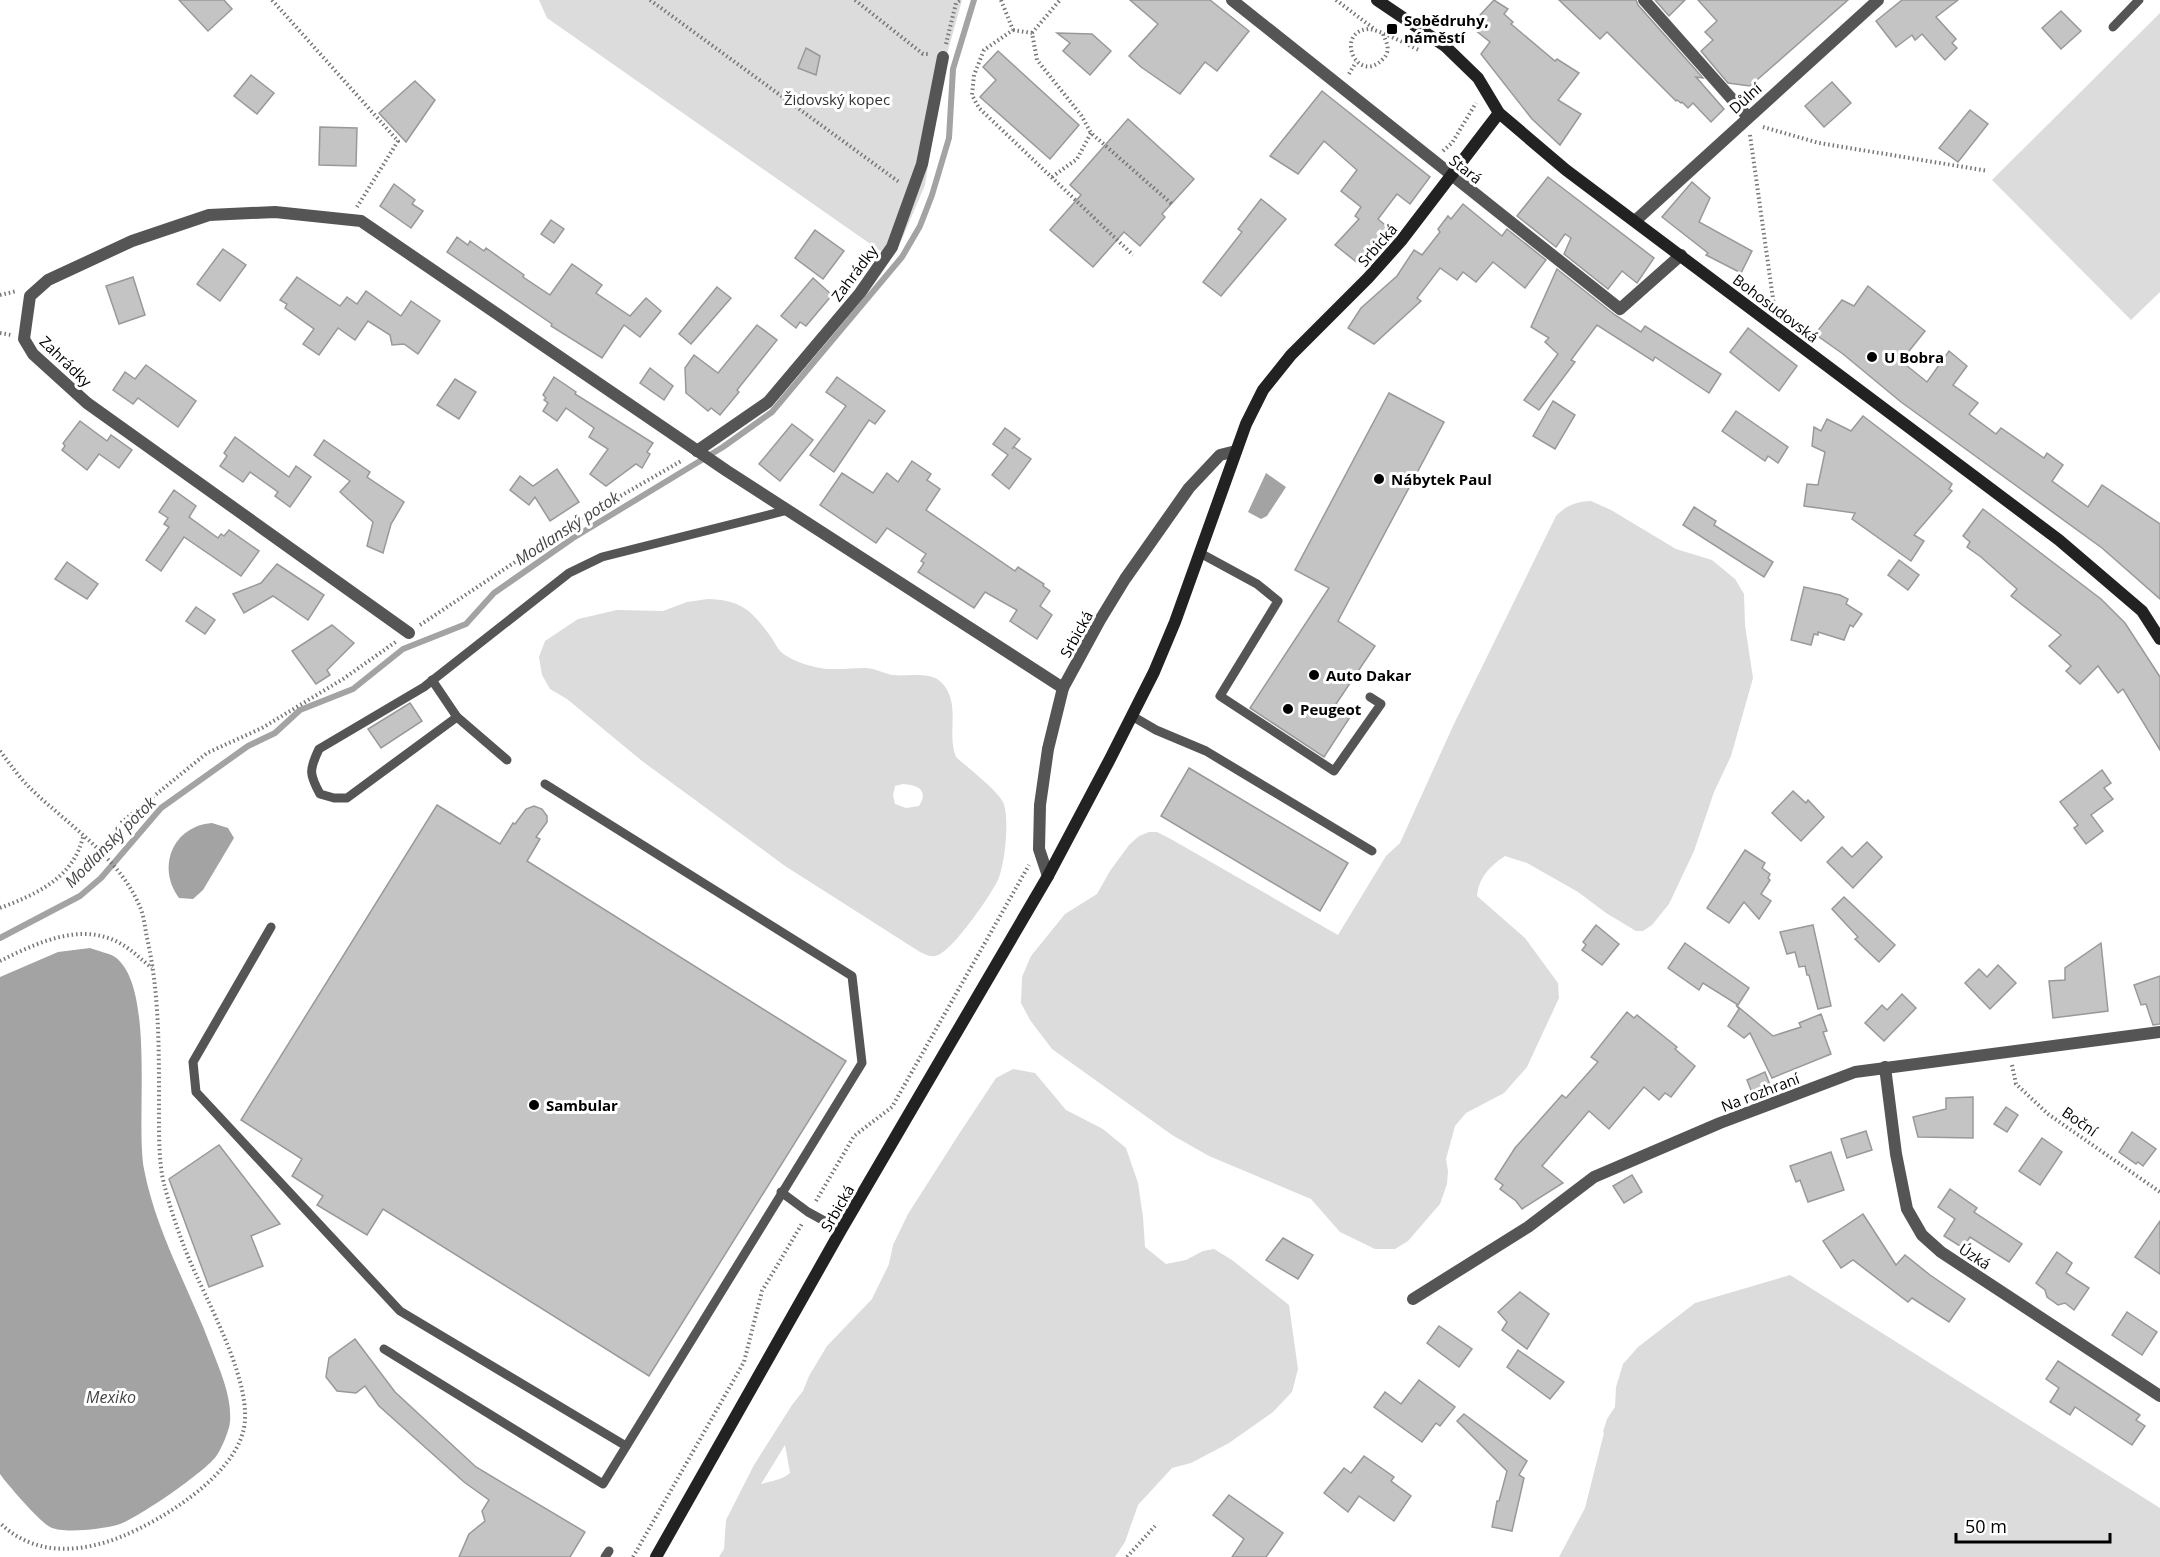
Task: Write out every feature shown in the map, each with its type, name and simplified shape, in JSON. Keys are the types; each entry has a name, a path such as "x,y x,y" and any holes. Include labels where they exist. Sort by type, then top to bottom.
{"street":[{"name":"Stará","path":"1232,0 1431,161 1620,309 1681,255"},
{"name":"Bohosudovská","path":"1377,0 1444,46 1478,78 1499,114 1566,170 2059,540 2142,611 2160,639"},
{"path":"1644,0 1748,116"},
{"name":"Důlní","path":"1635,221 1878,0"},
{"name":"Zahrádky","path":"697,451 768,402 860,292 892,247 922,164 943,57"},
{"name":"Srbická","path":"656,1557 841,1230 966,1020 1048,876 1132,716 1175,622 1255,404 1276,372 1401,241 1499,114"},
{"name":"Zahrádky","path":"409,633 87,403 33,354 24,339 30,296 48,280 143,238 209,215 275,212 361,221 727,471 1063,688"},
{"name":"Srbická","path":"1048,876 1039,849 1040,805 1048,749 1063,688 1125,579 1189,488 1220,455 1236,451"},
{"name":"Na rozhraní","path":"1413,1299 1528,1227 1594,1177 1720,1123 1855,1072 2160,1032"},
{"name":"Úzká","path":"1885,1067 1896,1154 1907,1209 1922,1235 1941,1252 2160,1396"}],"lane":[{"path":"2113,27 2139,0"},
{"path":"457,717 347,798 334,798 320,794 313,780 310,767 319,749 432,680 568,573 602,557 788,510"},
{"path":"1200,553 1257,584 1278,601 1220,696 1335,771 1381,704 1370,697"},
{"path":"432,680 457,717 507,760"},
{"path":"1132,716 1156,730 1206,751 1372,851"},
{"path":"384,1349 603,1484 862,1063 852,976 544,784"},
{"path":"271,927 193,1062 196,1092 400,1311 626,1446"},
{"path":"782,1192 808,1212 841,1230"}],"path":[{"path":"272,0 398,141 357,208 361,221"},
{"path":"650,0 912,192"},
{"path":"855,0 923,54 943,57 956,3 960,0"},
{"path":"1001,0 1013,30"},
{"path":"1032,33 1060,0"},
{"path":"1336,0 1374,29 1427,53"},
{"path":"1374,29 1365,29 1352,38 1351,54 1356,62 1367,67 1378,65 1386,56 1388,45 1383,34"},
{"path":"1032,33 1013,30 984,50 974,75 972,95 979,108 1133,255"},
{"path":"1032,33 1037,60 1082,115 1091,133 1173,205"},
{"path":"1431,161 1452,143 1467,119 1477,102 1472,95"},
{"path":"1748,116 1761,126 1819,142 1988,171"},
{"path":"1748,116 1777,328"},
{"path":"1052,177 1077,159 1091,133"},
{"path":"100,852 122,822 207,753 272,722 343,679 578,521 697,451"},
{"path":"0,751 29,786 125,878 141,908 153,969 163,1181 186,1252 235,1364 246,1401 243,1434 217,1476 161,1516 124,1536 90,1547 53,1550 26,1541 0,1523"},
{"path":"0,908 24,899 47,886 67,870 79,854 83,837"},
{"path":"633,1557 744,1362 762,1291 854,1136 892,1107 1039,849"},
{"path":"0,961 45,940 70,935 95,934 122,944 153,969"},
{"name":"Boční","path":"2009,1052 2016,1084 2048,1113 2160,1192"},
{"path":"1127,1557 1155,1526"}],"green space":[{"name":"Židovský kopec","path":"539,0 962,0 944,65 925,185 902,239 889,257 547,18"},
{"path":"2160,13 2160,292 2131,320 1992,180"},
{"path":"1591,501 1611,510 1676,549 1712,560 1735,579 1744,594 1745,625 1753,678 1731,756 1714,792 1694,851 1669,904 1652,925 1643,931 1636,931 1606,913 1578,892 1527,863 1505,856 1486,873 1480,883 1477,896 1525,938 1558,983 1559,998 1527,1067 1504,1093 1466,1113 1455,1126 1446,1159 1447,1184 1440,1204 1408,1241 1395,1249 1375,1249 1340,1232 1311,1199 1209,1156 1172,1135 1052,1049 1030,1020 1021,1003 1022,977 1031,956 1065,914 1097,894 1129,845 1139,836 1149,832 1157,832 1169,838 1338,935 1386,856 1400,843 1453,726 1556,516 1572,505"},
{"path":"708,599 738,605 758,620 783,654 803,664 828,669 868,668 892,675 931,677 941,682 947,690 951,699 952,738 956,757 988,785 1003,802 1006,841 998,880 971,921 945,951 933,956 920,952 785,866 642,761 567,699 550,689 542,675 539,657 545,641 578,619 617,610 663,611 687,602","holes":["895,786 917,787 922,792 922,801 919,806 906,808 895,804 893,795"]},
{"path":"1013,1069 1035,1073 1066,1110 1103,1129 1126,1148 1138,1183 1145,1247 1166,1264 1186,1260 1203,1251 1214,1249 1232,1260 1289,1305 1298,1369 1292,1392 1273,1412 1229,1443 1191,1463 1172,1468 1138,1505 1125,1542 1115,1557 719,1557 724,1549 726,1520 754,1465 803,1391 827,1346 872,1299 889,1264 893,1245 908,1214 996,1078","holes":["785,1445 790,1473 780,1479 761,1484"]},
{"path":"1790,1275 2160,1508 2160,1557 1559,1557 1585,1508 1603,1432 1607,1419 1615,1407 1616,1387 1623,1364 1638,1347 1695,1303"}],"water":[{"path":"1266,473 1286,487 1267,516 1261,519 1248,512"},
{"path":"212,823 228,828 234,838 203,890 193,899 179,898 172,886 169,874 172,850 187,832 198,826"},
{"name":"Mexiko","path":"90,948 115,957 128,973 136,996 142,1056 142,1147 149,1192 156,1215 221,1374 229,1403 230,1422 221,1448 211,1462 154,1505 117,1525 64,1530 50,1527 45,1523 0,1474 0,977 58,952"}],"building":[{"path":"179,0 224,0 232,9 208,31"},
{"path":"1130,0 1210,0 1249,31 1217,71 1205,62 1180,94 1129,56 1158,24"},
{"path":"1494,0 1508,9 1504,14 1513,22 1511,24 1555,61 1557,59 1579,73 1558,100 1581,114 1560,145 1532,119 1481,54 1490,42 1470,26"},
{"path":"1559,0 1636,0 1703,78 1696,77 1724,109 1711,122 1693,103 1688,108 1682,102 1676,101 1607,32 1600,39"},
{"path":"1655,0 1685,0 1669,16"},
{"path":"1698,0 1848,0 1750,86 1728,83 1701,51 1713,40 1705,32 1717,21"},
{"path":"1902,0 1958,0 1936,17 1956,39 1952,43 1957,48 1945,60 1922,34 1915,40 1912,35 1896,47 1876,21"},
{"path":"2061,11 2081,31 2061,49 2042,28"},
{"path":"1057,33 1092,34 1111,51 1090,75 1063,51 1070,43"},
{"path":"806,48 820,56 816,75 798,68"},
{"path":"998,51 1079,125 1050,159 980,97 996,80 983,67"},
{"path":"251,75 274,93 257,114 234,96"},
{"path":"415,81 435,100 406,142 379,113"},
{"path":"1832,82 1851,103 1824,127 1805,106"},
{"path":"1322,91 1430,177 1410,204 1397,194 1378,219 1391,230 1359,264 1335,245 1359,219 1355,216 1361,207 1341,191 1357,170 1324,141 1298,174 1270,156"},
{"path":"1970,110 1988,124 1958,162 1939,148"},
{"path":"1128,119 1194,179 1162,214 1165,217 1140,246 1124,232 1093,267 1050,230 1081,195 1070,185"},
{"path":"320,127 357,128 356,166 319,165"},
{"path":"1548,177 1654,258 1637,283 1622,271 1608,289 1564,254 1571,238 1565,234 1556,247 1517,216"},
{"path":"1692,182 1710,198 1699,222 1752,251 1741,273 1706,255 1708,253 1662,217"},
{"path":"394,184 415,200 412,204 423,211 411,228 380,206"},
{"path":"1261,199 1286,219 1221,296 1203,282 1242,232 1238,229"},
{"path":"1463,204 1502,236 1507,229 1546,260 1525,288 1493,262 1476,282 1463,272 1457,280 1440,268 1417,298 1421,301 1374,344 1348,328 1361,308 1397,276 1414,250 1422,255 1440,232 1438,229 1448,216 1451,219"},
{"path":"551,220 564,229 554,243 541,234"},
{"path":"815,230 844,251 823,279 795,258"},
{"path":"457,237 468,245 470,241 484,251 486,248 550,295 572,264 602,285 596,293 630,316 646,298 661,311 640,337 624,325 602,358 551,326 552,324 447,252"},
{"path":"223,249 246,265 220,301 197,284"},
{"path":"1557,269 1615,315 1641,332 1645,326 1721,374 1709,393 1655,357 1653,361 1597,325 1571,360 1575,362 1539,410 1524,400 1558,354 1545,342 1549,338 1531,327"},
{"path":"133,277 145,315 119,324 106,286"},
{"path":"297,277 340,306 347,297 357,304 366,291 401,316 411,301 440,321 418,354 404,344 392,345 390,335 368,321 355,340 338,328 319,355 303,344 314,329 285,308 287,304 280,300"},
{"path":"813,278 832,295 806,326 800,322 796,328 781,316"},
{"path":"1868,286 1925,331 1901,361 1927,382 1949,351 1967,366 1953,385 1978,403 1969,414 1996,434 2001,428 2044,458 2047,453 2063,465 2052,481 2088,507 2102,485 2160,524 2160,599 2102,548 1901,402 1815,334 1842,300 1854,306"},
{"path":"717,287 731,298 691,344 679,334"},
{"path":"757,325 777,340 720,415 711,408 708,411 686,393 685,368 694,355 718,373"},
{"path":"1748,328 1797,366 1779,391 1730,352"},
{"path":"146,365 196,401 178,427 138,398 133,404 113,390 125,372 135,379"},
{"path":"650,368 673,386 664,400 640,383"},
{"path":"554,377 576,392 575,394 653,443 647,452 650,454 642,468 636,464 606,486 590,474 608,449 589,437 594,428 566,408 557,421 543,411 548,403 544,400 546,398 543,395"},
{"path":"837,377 885,411 875,424 869,420 834,472 810,455 846,406 826,392"},
{"path":"455,379 476,392 459,419 437,405"},
{"path":"1389,393 1444,422 1338,621 1375,646 1336,704 1352,714 1324,757 1250,708 1329,588 1295,570"},
{"path":"1553,401 1575,415 1555,449 1533,436"},
{"path":"1736,411 1788,447 1778,463 1768,456 1765,461 1722,431"},
{"path":"1863,416 1952,484 1949,489 1952,491 1914,535 1924,541 1911,561 1852,519 1855,513 1804,506 1807,484 1818,485 1825,452 1812,446 1814,427 1821,431 1827,419 1851,431"},
{"path":"80,421 107,441 111,435 132,450 119,468 99,454 87,470 62,450 65,446 63,443"},
{"path":"792,424 813,440 780,481 759,464"},
{"path":"1005,428 1020,439 1012,449 1014,447 1031,459 1009,489 992,475 1008,455 993,444"},
{"path":"235,437 289,477 296,466 311,477 290,507 275,496 278,492 250,472 243,482 220,466 227,456 224,453"},
{"path":"324,440 370,472 367,477 404,502 391,524 383,553 367,546 373,522 340,492 350,481 314,455"},
{"path":"912,461 931,474 927,480 940,489 926,510 1015,571 1018,567 1044,584 1043,586 1050,591 1040,606 1052,615 1037,639 1010,621 1017,610 985,592 974,608 918,572 924,563 921,561 926,554 887,528 876,543 820,505 842,473 873,493 887,473 898,482"},
{"path":"557,469 579,502 550,521 535,497 529,505 510,490 520,476 533,486"},
{"path":"174,490 196,506 189,517 218,538 221,534 224,536 229,530 259,551 241,576 184,537 161,571 146,560 169,527 164,524 168,518 159,512"},
{"path":"1694,507 1716,521 1714,525 1773,562 1764,577 1683,525"},
{"path":"1983,509 2101,599 2125,623 2160,677 2160,750 2123,689 2118,693 2098,666 2080,684 2066,671 2071,666 2049,646 2061,635 2011,596 2017,589 1967,547 1970,542 1963,536"},
{"path":"1899,560 1919,575 1908,590 1888,575"},
{"path":"67,562 98,584 87,599 55,579"},
{"path":"277,564 324,595 308,620 273,596 244,613 233,594 261,583"},
{"path":"1804,587 1840,595 1848,599 1846,604 1862,614 1853,627 1850,625 1844,640 1818,632 1818,635 1814,634 1811,645 1791,640"},
{"path":"196,607 215,620 205,634 186,621"},
{"path":"332,625 354,643 327,670 330,675 316,684 292,651"},
{"path":"410,703 422,721 381,748 368,729"},
{"path":"1189,768 1348,863 1320,911 1161,816"},
{"path":"2102,770 2111,783 2104,788 2113,799 2091,815 2103,831 2086,844 2074,828 2078,825 2060,802"},
{"path":"1793,791 1806,803 1808,800 1824,817 1801,841 1772,813"},
{"name":"Sambular","path":"437,805 500,844 513,823 515,824 526,809 534,806 542,809 547,816 547,822 536,837 540,839 527,861 846,1061 649,1376 383,1209 367,1235 317,1205 323,1196 292,1176 302,1159 241,1120"},
{"path":"1867,842 1882,857 1853,888 1827,862 1842,847 1852,857"},
{"path":"1745,850 1765,863 1762,868 1770,874 1768,878 1770,880 1761,894 1771,901 1759,919 1744,902 1729,923 1707,908"},
{"path":"1844,897 1895,945 1879,962 1855,939 1858,937 1832,909"},
{"path":"1596,925 1619,944 1602,965 1582,950 1586,945 1583,942"},
{"path":"1813,925 1831,1006 1818,1009 1805,966 1799,967 1795,952 1787,954 1780,932"},
{"path":"1685,943 1749,988 1738,1005 1703,983 1699,990 1668,968"},
{"path":"2101,943 2108,1011 2053,1018 2049,981 2065,980 2065,968"},
{"path":"1998,965 2016,983 1990,1009 1965,983 1979,969 1987,977"},
{"path":"2160,976 2160,1024 2153,1025 2146,1004 2141,1005 2134,985"},
{"path":"1902,994 1916,1008 1884,1041 1865,1023 1882,1005 1887,1010"},
{"path":"1736,1005 1773,1036 1801,1027 1799,1023 1821,1014 1827,1031 1823,1032 1831,1054 1772,1078 1750,1033 1744,1038 1728,1026 1739,1009"},
{"path":"1627,1012 1634,1018 1637,1015 1677,1047 1675,1049 1695,1066 1671,1097 1665,1093 1659,1100 1644,1087 1609,1129 1589,1111 1542,1166 1563,1183 1522,1209 1516,1201 1500,1189 1503,1185 1495,1179 1515,1148 1562,1095 1566,1098 1598,1062 1591,1057"},
{"path":"1765,1072 1772,1090 1754,1098 1747,1080"},
{"path":"1973,1097 1973,1138 1918,1137 1913,1117 1946,1109 1946,1098"},
{"path":"2006,1107 2018,1115 2007,1132 1994,1124"},
{"path":"1866,1131 1872,1150 1847,1158 1841,1139"},
{"path":"2132,1132 2156,1149 2143,1166 2119,1152"},
{"path":"2042,1138 2062,1152 2040,1185 2019,1171"},
{"path":"219,1145 280,1224 251,1236 263,1266 209,1287 169,1179"},
{"path":"1831,1152 1844,1190 1808,1202 1800,1180 1796,1182 1790,1166"},
{"path":"1632,1175 1642,1192 1624,1203 1613,1186"},
{"path":"1950,1189 1977,1208 1974,1212 2022,1244 2009,1262 1970,1237 1963,1248 1944,1236 1955,1219 1938,1207"},
{"path":"1863,1214 1896,1265 1905,1255 1965,1299 1949,1322 1912,1298 1908,1302 1853,1260 1841,1268 1823,1241"},
{"path":"2160,1221 2160,1274 2135,1257"},
{"path":"1283,1238 1313,1255 1298,1279 1266,1260"},
{"path":"2057,1252 2072,1263 2066,1273 2089,1288 2074,1310 2065,1303 2058,1305 2047,1297 2045,1290 2036,1283"},
{"path":"1520,1292 1549,1314 1527,1349 1502,1330 1507,1322 1498,1312"},
{"path":"2127,1312 2157,1332 2142,1355 2112,1335"},
{"path":"1439,1326 1472,1349 1459,1367 1427,1343"},
{"path":"355,1339 395,1392 476,1467 585,1532 570,1557 459,1557 469,1534 485,1521 482,1511 489,1500 464,1482 379,1406 365,1386 356,1393 337,1391 326,1377 329,1358"},
{"path":"1518,1350 1564,1382 1550,1399 1507,1367"},
{"path":"2058,1361 2140,1415 2136,1420 2145,1426 2132,1445 2075,1407 2070,1415 2050,1402 2059,1388 2046,1379"},
{"path":"1419,1380 1455,1407 1440,1426 1436,1423 1422,1442 1374,1407 1385,1392 1401,1404"},
{"path":"1464,1414 1527,1461 1519,1475 1524,1478 1512,1531 1492,1527 1497,1501 1499,1501 1507,1471 1457,1421"},
{"path":"1364,1456 1394,1477 1391,1481 1411,1496 1394,1521 1359,1496 1348,1512 1324,1493 1344,1468 1351,1473"},
{"path":"1229,1495 1283,1533 1266,1557 1232,1557 1244,1539 1213,1515"}],"waterway":[{"name":"Modlanský potok","path":"0,938 80,896 101,878 161,808 248,746 275,733 300,710 353,689 403,649 466,624 494,593 573,538 723,447 772,412 902,257 920,226 949,138 953,69 974,0"}],"place":[{"name":"Sobědruhy, náměstí","path":"1392,29"},
{"name":"U Bobra","path":"1872,357"},
{"name":"Nábytek Paul","path":"1379,479"},
{"name":"Auto Dakar","path":"1314,675"},
{"name":"Peugeot","path":"1288,709"},
{"name":"Sambular","path":"534,1105"}]}
